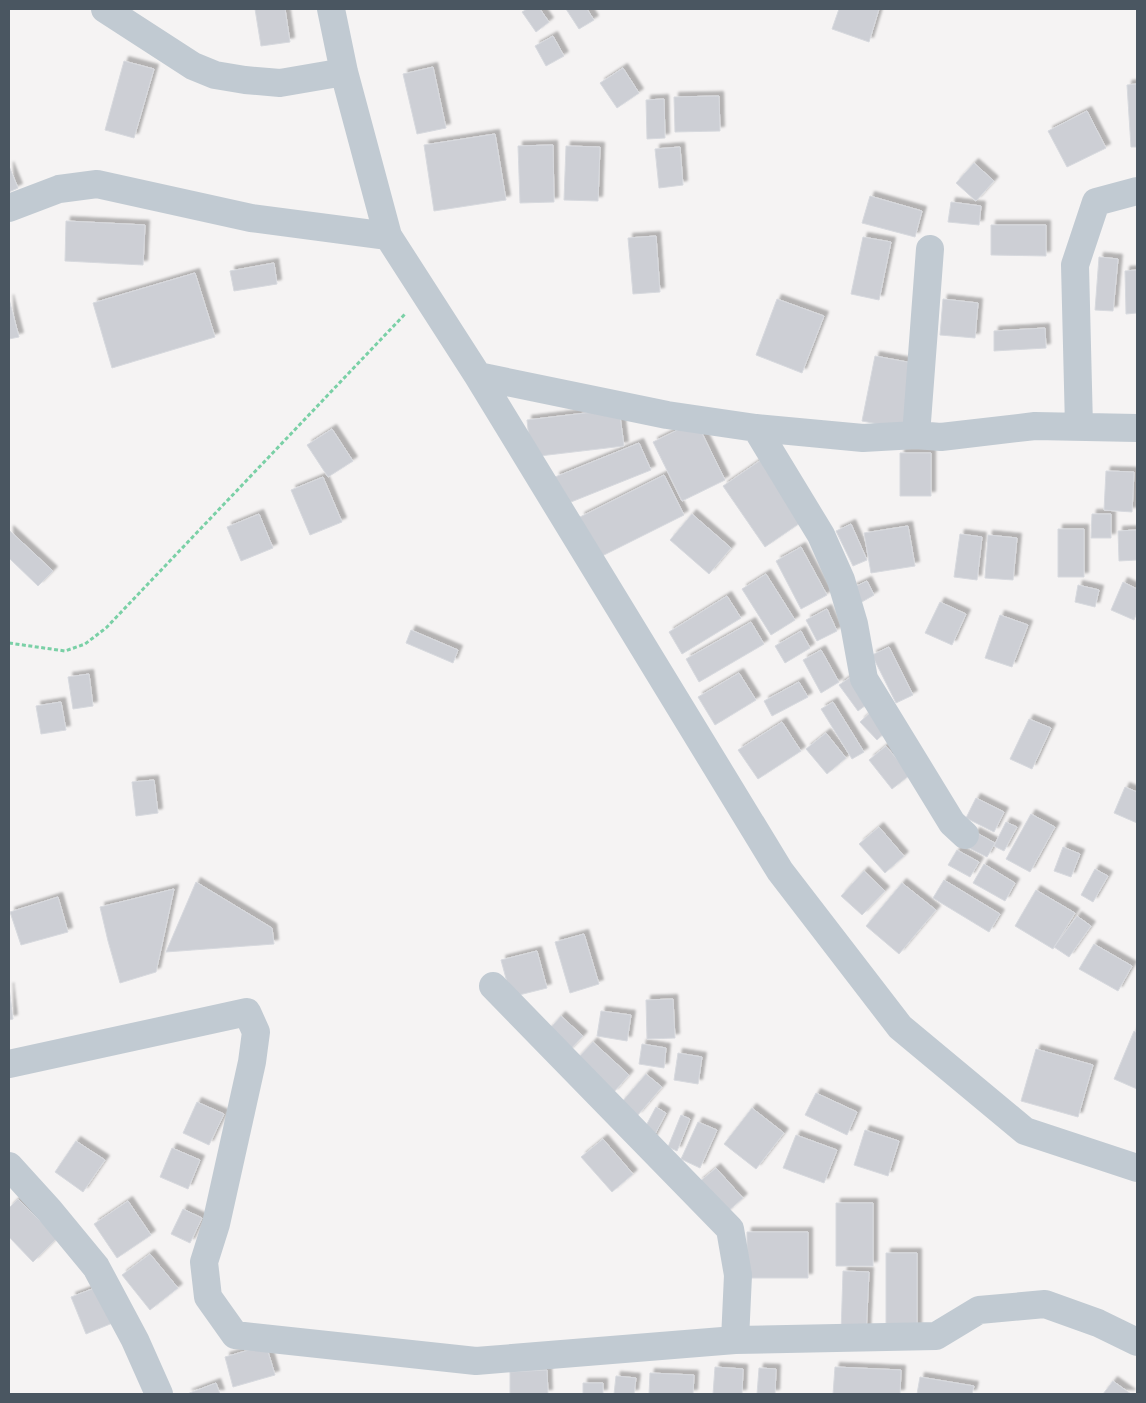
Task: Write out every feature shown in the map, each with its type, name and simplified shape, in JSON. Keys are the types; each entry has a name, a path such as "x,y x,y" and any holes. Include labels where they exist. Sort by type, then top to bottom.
{"street":[{"path":"105,9 193,66 214,74 245,80 280,83 344,72"},
{"path":"331,9 344,72 388,236 478,376 780,871 900,1027 1025,1131 1137,1168"},
{"path":"9,208 59,189 97,184 250,218 388,236"},
{"path":"1079,427 1075,265 1096,202 1137,191"},
{"path":"916,435 930,250"},
{"path":"478,376 667,415 756,428 863,438 916,435 941,437 1034,426 1137,428"},
{"path":"756,428 821,535 841,580 854,624 864,679 952,823 965,835"},
{"path":"493,986 730,1229 738,1276 735,1340"},
{"path":"9,1064 247,1012 256,1032 252,1062 216,1224 204,1262 208,1297 235,1335 476,1361 735,1340 936,1336 979,1310 1045,1304 1098,1323 1137,1342"},
{"path":"9,1166 49,1210 96,1268 135,1340 158,1394"}],"path":[{"path":"9,642 65,651 85,644 106,628 424,294"}],"building":[{"path":"255,9 285,9 290,42 261,46"},
{"path":"527,9 540,9 549,22 536,32 522,12"},
{"path":"566,9 587,9 594,20 579,29"},
{"path":"839,9 879,9 869,42 832,29"},
{"path":"553,36 564,56 546,66 535,46"},
{"path":"124,61 154,69 134,138 105,130"},
{"path":"433,67 446,128 417,134 403,74"},
{"path":"623,68 639,93 617,108 600,83"},
{"path":"1137,84 1137,147 1131,147 1127,85"},
{"path":"719,96 720,131 675,132 674,97"},
{"path":"664,99 665,138 647,139 646,100"},
{"path":"1087,111 1106,148 1067,167 1048,131"},
{"path":"495,134 506,200 434,211 424,145"},
{"path":"553,145 554,202 520,203 518,146"},
{"path":"566,146 600,147 598,201 564,200"},
{"path":"680,147 683,185 659,188 655,149"},
{"path":"974,163 994,181 976,201 956,183"},
{"path":"9,166 18,188 9,192"},
{"path":"870,196 922,211 915,237 862,223"},
{"path":"951,202 981,206 979,225 948,222"},
{"path":"66,221 145,225 143,265 65,261"},
{"path":"991,225 1046,225 1046,256 991,255"},
{"path":"656,236 660,292 633,294 628,238"},
{"path":"863,237 891,242 879,300 851,294"},
{"path":"1099,257 1118,259 1113,311 1095,310"},
{"path":"274,263 277,284 234,291 230,271"},
{"path":"1137,270 1137,313 1126,314 1125,271"},
{"path":"195,273 215,337 112,368 93,303"},
{"path":"9,299 19,337 9,339"},
{"path":"777,299 824,316 802,373 756,355"},
{"path":"943,299 978,303 975,338 940,335"},
{"path":"1045,328 1046,348 994,351 994,331"},
{"path":"875,356 918,364 905,429 862,421"},
{"path":"619,409 624,446 531,457 527,420"},
{"path":"696,421 725,480 682,501 653,442"},
{"path":"332,429 353,461 328,477 307,445"},
{"path":"639,443 651,470 566,504 555,477"},
{"path":"900,453 931,453 931,496 900,496"},
{"path":"761,460 803,521 765,547 723,486"},
{"path":"1106,471 1134,472 1132,512 1104,510"},
{"path":"664,475 684,515 600,557 580,517"},
{"path":"323,477 342,522 310,535 291,490"},
{"path":"259,514 273,548 241,561 227,527"},
{"path":"692,514 731,548 709,574 670,540"},
{"path":"1092,514 1111,514 1111,538 1091,538"},
{"path":"851,524 867,560 853,566 836,531"},
{"path":"908,526 915,566 871,573 864,533"},
{"path":"1058,529 1084,529 1084,577 1058,577"},
{"path":"9,530 53,571 38,586 9,558"},
{"path":"1137,530 1137,560 1119,561 1118,531"},
{"path":"960,534 982,537 977,580 954,577"},
{"path":"988,535 1017,538 1013,580 985,578"},
{"path":"801,547 827,595 801,609 776,561"},
{"path":"766,574 795,620 771,635 742,589"},
{"path":"867,581 874,595 860,603 852,588"},
{"path":"1123,582 1137,589 1137,612 1134,620 1111,610"},
{"path":"1078,585 1099,590 1095,607 1075,602"},
{"path":"727,596 741,618 682,654 669,632"},
{"path":"940,602 966,614 952,645 925,633"},
{"path":"827,609 837,631 817,641 806,620"},
{"path":"1000,615 1028,625 1012,667 985,658"},
{"path":"751,622 764,644 699,682 686,659"},
{"path":"411,630 458,650 453,663 406,643"},
{"path":"801,631 810,648 785,663 775,646"},
{"path":"889,647 913,695 896,703 872,655"},
{"path":"821,650 839,682 821,693 803,660"},
{"path":"739,673 756,700 715,725 698,697"},
{"path":"89,674 93,706 73,709 68,677"},
{"path":"855,674 874,699 858,711 839,685"},
{"path":"799,682 808,697 772,716 764,701"},
{"path":"61,702 66,730 41,734 36,706"},
{"path":"833,702 864,752 852,759 821,709"},
{"path":"872,711 889,729 877,740 860,722"},
{"path":"1029,719 1051,728 1032,769 1010,759"},
{"path":"782,722 801,751 758,779 738,750"},
{"path":"826,733 846,758 827,774 806,749"},
{"path":"886,746 910,775 892,789 869,760"},
{"path":"154,780 158,813 136,816 132,782"},
{"path":"1125,787 1137,792 1137,823 1114,813"},
{"path":"976,798 1004,812 994,832 966,818"},
{"path":"1031,814 1055,827 1030,872 1006,859"},
{"path":"1006,822 1017,827 1004,851 994,846"},
{"path":"879,827 904,856 885,873 859,844"},
{"path":"975,832 995,843 987,857 967,847"},
{"path":"1063,847 1080,854 1071,877 1054,871"},
{"path":"957,850 979,862 970,877 948,865"},
{"path":"984,864 1015,883 1005,901 973,883"},
{"path":"1095,869 1108,876 1093,902 1081,895"},
{"path":"864,871 885,891 862,915 841,896"},
{"path":"944,880 1000,914 989,932 933,898"},
{"path":"196,882 272,928 274,944 166,952"},
{"path":"902,883 936,910 899,954 866,926"},
{"path":"174,889 156,972 120,983 100,907"},
{"path":"1036,890 1075,913 1053,949 1015,926"},
{"path":"58,897 68,932 21,945 10,912"},
{"path":"1077,916 1091,926 1069,957 1054,947"},
{"path":"584,934 599,984 570,993 555,942"},
{"path":"1094,944 1132,966 1118,991 1079,969"},
{"path":"537,951 547,988 511,997 501,960"},
{"path":"9,987 13,1019 9,1020"},
{"path":"673,999 675,1038 647,1039 646,1000"},
{"path":"601,1011 631,1015 627,1041 597,1036"},
{"path":"561,1016 583,1036 568,1052 546,1033"},
{"path":"1134,1031 1137,1033 1137,1089 1114,1079"},
{"path":"593,1042 629,1075 613,1093 576,1060"},
{"path":"642,1044 666,1048 664,1068 639,1064"},
{"path":"1036,1049 1093,1065 1078,1117 1021,1101"},
{"path":"678,1053 702,1057 698,1084 674,1080"},
{"path":"646,1074 662,1087 637,1116 621,1103"},
{"path":"816,1093 857,1112 847,1135 805,1115"},
{"path":"197,1102 224,1114 209,1145 183,1133"},
{"path":"656,1107 666,1113 651,1142 640,1137"},
{"path":"752,1108 784,1133 756,1169 724,1144"},
{"path":"681,1115 690,1119 677,1151 668,1147"},
{"path":"698,1122 717,1130 700,1168 681,1159"},
{"path":"865,1130 899,1141 888,1176 854,1165"},
{"path":"796,1135 837,1150 824,1183 783,1168"},
{"path":"603,1139 633,1174 612,1192 581,1157"},
{"path":"76,1141 105,1160 83,1192 55,1172"},
{"path":"172,1148 200,1160 188,1189 160,1177"},
{"path":"716,1168 743,1198 725,1214 698,1183"},
{"path":"18,1199 57,1238 33,1262 9,1237 9,1208"},
{"path":"128,1201 151,1235 117,1258 94,1224"},
{"path":"836,1203 873,1203 873,1266 836,1266"},
{"path":"183,1209 202,1218 190,1243 171,1234"},
{"path":"747,1232 808,1232 808,1278 747,1278"},
{"path":"886,1253 917,1253 917,1329 886,1329"},
{"path":"150,1254 178,1288 150,1310 122,1275"},
{"path":"843,1271 869,1272 866,1335 841,1334"},
{"path":"100,1286 115,1322 86,1334 71,1297"},
{"path":"266,1345 275,1375 233,1387 225,1357"},
{"path":"715,1367 743,1369 742,1394 713,1394"},
{"path":"835,1367 901,1370 900,1394 833,1394"},
{"path":"759,1368 776,1369 775,1394 757,1394"},
{"path":"547,1370 548,1394 510,1394 510,1372"},
{"path":"650,1373 694,1375 693,1394 649,1394"},
{"path":"616,1376 636,1378 634,1394 614,1394"},
{"path":"920,1377 974,1386 972,1394 917,1394"},
{"path":"1113,1381 1131,1394 1103,1394"},
{"path":"216,1383 220,1394 187,1394"},
{"path":"583,1383 603,1383 603,1394 583,1394"}]}
